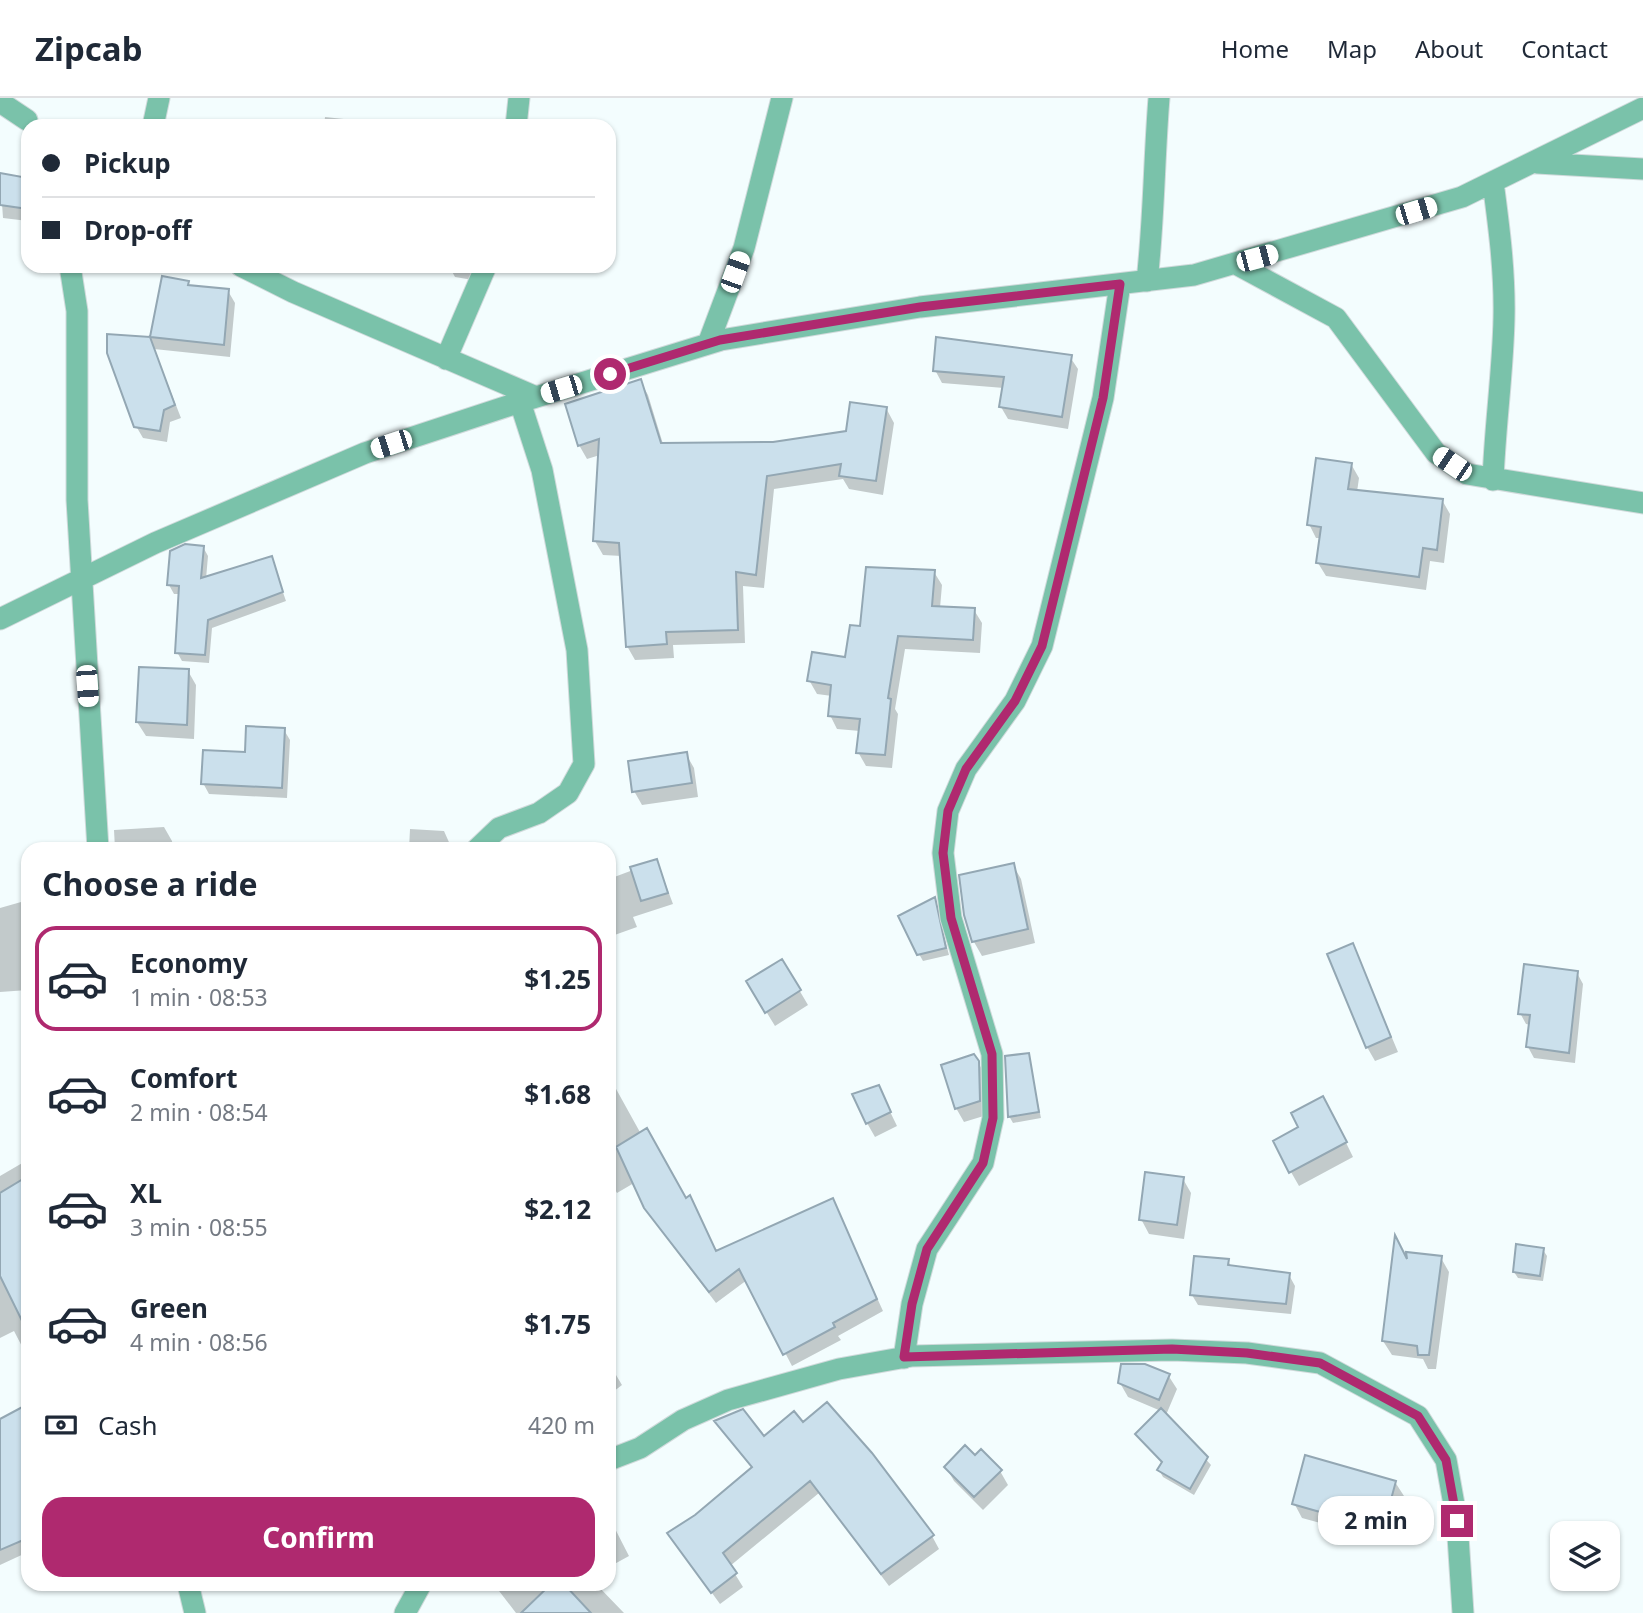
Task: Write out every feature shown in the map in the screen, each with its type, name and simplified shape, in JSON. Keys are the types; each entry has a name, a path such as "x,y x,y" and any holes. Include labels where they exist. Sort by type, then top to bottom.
{"street":[{"path":"18,98 26,119"},
{"path":"154,119 159,98"},
{"path":"517,119 519,98"},
{"path":"708,344 744,248 782,98"},
{"path":"1147,281 1154,220 1154,160 1159,98"},
{"path":"0,102 23,119"},
{"path":"0,619 80,578 365,453 528,399 708,344 920,307 1194,275 1462,197 1536,163 1643,107"},
{"path":"1536,163 1643,169"},
{"path":"1493,182 1501,248 1504,318 1493,480"},
{"path":"1236,264 1336,318 1436,453 1467,474 1493,480 1593,492 1643,503"},
{"path":"71,273 77,311 75,390 80,578 98,842"},
{"path":"255,273 528,399"},
{"path":"446,359 483,273"},
{"path":"904,1357 912,1304 927,1249 983,1163 993,1118 992,1054 951,918 943,853 948,811 966,769 1015,701 1042,646 1103,398 1120,284"},
{"path":"484,842 499,828 539,813 568,793 584,764 585,737 577,650 528,399"},
{"path":"616,1457 640,1448 683,1420 728,1400 839,1369 904,1357 1172,1349 1247,1353 1320,1363 1418,1416 1446,1460 1457,1521 1463,1613"},
{"path":"190,1591 195,1613"},
{"path":"405,1613 417,1591"}],"building":[{"path":"0,173 21,177 21,208 0,205"},
{"path":"162,276 189,281 188,285 229,289 224,345 150,337"},
{"path":"107,334 150,337 175,405 164,410 160,431 134,427 107,353"},
{"path":"936,337 1072,355 1062,417 999,407 1004,377 933,371"},
{"path":"641,379 661,443 773,442 846,431 850,402 887,407 876,481 839,476 841,464 767,476 756,575 736,572 738,630 666,632 667,644 626,647 619,543 593,541 599,439 578,446 565,404"},
{"path":"1316,458 1352,463 1348,489 1443,499 1437,550 1423,548 1419,577 1316,563 1321,527 1307,525"},
{"path":"185,544 204,546 201,578 272,556 283,592 208,620 205,655 175,653 179,586 167,585 170,551"},
{"path":"866,567 935,570 932,606 975,608 973,640 898,636 888,698 891,699 885,755 856,753 860,719 828,716 831,685 807,681 812,652 845,657 850,625 860,626"},
{"path":"139,667 189,669 187,725 136,722"},
{"path":"246,726 285,728 282,788 201,784 203,750 245,752"},
{"path":"687,752 692,783 632,792 628,761"},
{"path":"657,859 668,893 641,901 630,867"},
{"path":"1014,863 1028,929 972,942 964,915 959,875"},
{"path":"935,897 946,948 917,955 898,916"},
{"path":"1353,943 1391,1037 1366,1048 1327,954"},
{"path":"782,959 801,990 765,1013 746,981"},
{"path":"1524,964 1578,971 1569,1053 1526,1047 1530,1015 1518,1014"},
{"path":"1029,1053 1039,1112 1008,1117 1005,1056"},
{"path":"974,1054 979,1061 980,1101 955,1109 941,1065"},
{"path":"879,1085 891,1112 866,1124 852,1094"},
{"path":"1323,1096 1347,1142 1289,1173 1273,1141 1298,1127 1291,1113"},
{"path":"647,1128 686,1198 690,1195 716,1251 833,1198 877,1299 833,1323 835,1327 783,1355 739,1269 709,1292 644,1208 616,1147"},
{"path":"1145,1172 1184,1177 1177,1225 1139,1220"},
{"path":"21,1180 21,1319 0,1276 0,1193"},
{"path":"1395,1235 1407,1259 1406,1252 1442,1256 1429,1355 1418,1355 1417,1346 1382,1341"},
{"path":"1516,1244 1544,1248 1540,1276 1513,1272"},
{"path":"1194,1256 1229,1259 1228,1265 1290,1273 1286,1304 1190,1295"},
{"path":"1121,1364 1145,1364 1170,1374 1159,1400 1118,1383"},
{"path":"827,1402 872,1453 934,1535 881,1574 810,1481 723,1553 737,1573 711,1593 667,1533 695,1515 752,1467 714,1421 743,1409 764,1436 794,1411 803,1422"},
{"path":"21,1408 21,1541 0,1550 0,1419"},
{"path":"1161,1408 1208,1457 1190,1489 1157,1470 1162,1462 1135,1434"},
{"path":"965,1445 975,1455 981,1449 1002,1470 974,1497 944,1467"},
{"path":"1305,1455 1396,1481 1386,1518 1331,1503 1327,1514 1292,1504"},
{"path":"544,1591 571,1591 591,1613 521,1613"}],"route":[{"path":"610,374 720,340 920,307 1120,284 1103,398 1042,646 1015,701 966,769 948,811 943,853 951,918 992,1054 993,1118 983,1163 955,1202 927,1249 912,1304 904,1357 1172,1349 1247,1353 1320,1363 1418,1416 1446,1460 1457,1521"}]}
